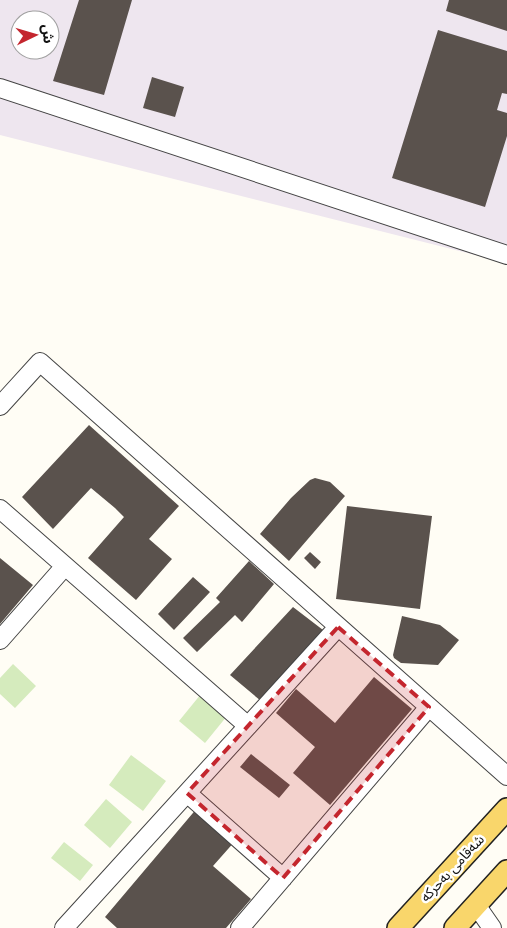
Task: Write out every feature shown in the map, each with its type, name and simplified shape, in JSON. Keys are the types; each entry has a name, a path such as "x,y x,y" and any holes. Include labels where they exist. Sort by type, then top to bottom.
{"main road":[{"name":"شەقامی بەحرکە","path":"398,928 507,809"},
{"path":"455,928 507,871"}],"street":[{"path":"0,88 507,255"},
{"path":"0,406 40,362 507,776"},
{"path":"0,509 248,726"},
{"path":"0,640 65,566"},
{"path":"64,928 338,627"},
{"path":"240,928 429,707"},
{"path":"186,793 283,878"},
{"path":"476,905 492,928"}],"highlighted area":[{"path":"338,627 429,707 283,878 187,793"}],"shaded area":[{"path":"0,0 507,0 507,263 0,135"}],"green space":[{"path":"13,664 36,686 15,708 0,694 0,678"},
{"path":"201,694 227,716 205,743 179,721"},
{"path":"131,755 166,781 143,811 109,785"},
{"path":"106,799 132,822 110,848 84,825"},
{"path":"64,842 93,865 80,881 51,858"}],"building":[{"path":"79,0 132,0 104,95 53,81"},
{"path":"449,0 507,0 507,31 446,11"},
{"path":"438,30 507,51 507,94 502,93 497,110 507,113 507,136 485,207 392,178"},
{"path":"152,77 184,87 175,117 143,108"},
{"path":"89,425 179,506 149,539 172,559 136,600 88,558 124,517 115,508 91,488 53,529 22,497"},
{"path":"315,478 330,482 345,496 289,561 260,534 291,498 310,480"},
{"path":"347,506 432,516 420,609 336,599"},
{"path":"310,552 321,562 315,569 304,558"},
{"path":"0,558 33,585 0,624"},
{"path":"249,561 274,584 242,622 235,615 197,652 183,638 220,602 216,598"},
{"path":"193,577 210,592 174,630 158,614"},
{"path":"293,607 323,630 261,701 230,675"},
{"path":"402,616 440,625 459,640 438,665 401,663 393,655"},
{"path":"374,677 412,709 330,805 293,773 315,747 276,713 296,689 335,723"},
{"path":"251,754 290,785 279,798 240,767"},
{"path":"198,807 236,840 213,866 251,899 226,928 117,928 105,917"}]}
